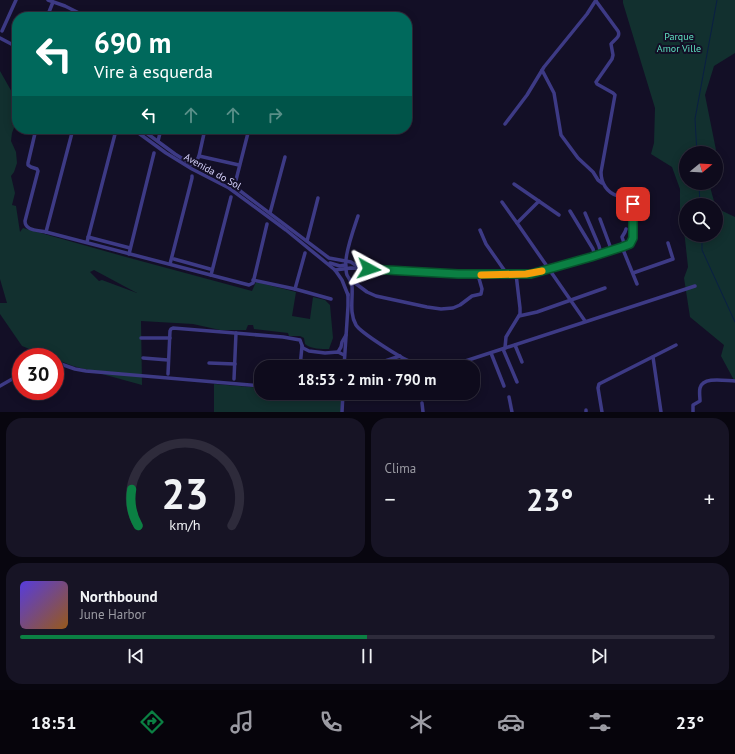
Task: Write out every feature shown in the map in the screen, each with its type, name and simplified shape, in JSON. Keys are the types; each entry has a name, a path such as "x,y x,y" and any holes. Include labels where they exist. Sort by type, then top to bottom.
{"street":[{"path":"2,31 16,0"},
{"path":"48,0 75,12"},
{"path":"505,124 526,97 542,70 588,14 596,0 619,34 611,44 613,55 612,59 596,82 614,94 601,172 603,184"},
{"path":"49,12 53,2"},
{"path":"0,38 12,44"},
{"path":"248,134 239,165 235,187 329,258 351,268 478,275 528,274 608,252 631,242 633,236 633,204 627,197 618,196 606,188 593,172 578,158 561,135 554,93 542,70"},
{"path":"35,134 28,165 38,170 25,221 28,228 249,285 253,283 267,224"},
{"path":"46,232 72,134"},
{"path":"87,242 115,134"},
{"name":"Avenida do Sol","path":"140,134 192,170 233,190 337,271"},
{"path":"148,134 190,164 197,161 204,134"},
{"path":"158,141 160,134"},
{"path":"129,254 154,153"},
{"path":"199,156 239,165"},
{"path":"270,213 285,157"},
{"path":"170,264 192,176"},
{"path":"514,184 559,215"},
{"path":"211,275 231,197"},
{"path":"307,241 318,198"},
{"path":"502,202 585,321"},
{"path":"517,223 539,202"},
{"path":"570,211 593,249 595,256"},
{"path":"586,213 599,246 600,254"},
{"path":"358,216 346,266 352,287 351,307 356,325 365,334 407,360"},
{"path":"600,219 610,246 608,252"},
{"path":"626,229 622,237 637,284"},
{"path":"480,230 486,244 507,274"},
{"path":"88,237 130,248"},
{"path":"633,273 673,259 668,243"},
{"path":"112,250 113,244"},
{"path":"295,289 305,253"},
{"name":"Avenida do Sol","path":"321,258 330,263 337,271 344,283 348,296 344,360"},
{"path":"174,259 210,269"},
{"path":"330,263 346,266"},
{"path":"337,271 352,263"},
{"path":"351,268 352,263"},
{"path":"352,263 361,268"},
{"path":"190,270 192,264"},
{"path":"337,271 341,266"},
{"path":"516,274 520,308 519,316 506,337 504,348 517,382"},
{"path":"350,279 367,292 376,296 426,307 446,309 454,308 472,296 481,294 482,289 478,275"},
{"path":"253,280 295,289 330,299"},
{"path":"470,360 694,286"},
{"path":"519,316 537,312 570,299 605,288"},
{"path":"168,374 170,330 173,328 283,337 299,340 301,341 302,346 301,360"},
{"path":"234,379 236,333"},
{"path":"338,352 346,334"},
{"path":"141,338 170,338"},
{"path":"514,345 522,362"},
{"path":"602,412 598,388 599,384 676,345"},
{"path":"302,346 306,350 314,352 338,352 344,355"},
{"path":"492,353 504,386"},
{"path":"388,360 400,356"},
{"path":"653,357 661,412"},
{"path":"143,358 168,360"},
{"path":"209,362 235,364"},
{"path":"64,365 86,371 254,385"},
{"path":"0,386 12,379"},
{"path":"693,412 694,405 700,401 700,388 703,384 713,380 735,381"},
{"path":"509,398 512,412"},
{"path":"342,412 343,400"},
{"path":"422,403 423,412"}],"green space":[{"name":"Parque Amor Ville","path":"623,0 735,0 735,53 714,66 705,95 715,146 679,146 679,186 672,167 651,154 654,143 655,108"},
{"path":"0,71 12,92 11,141 16,152 17,163 11,176 15,193 12,205 16,206 20,232 23,228 252,291 256,282 296,292 292,316 310,319 313,297 325,300 330,305 333,338 329,349 319,349 307,346 304,338 300,336 289,336 288,333 254,329 253,325 248,325 246,330 220,330 193,324 141,321 142,385 64,362 64,348 27,348 22,346 0,314 0,303 7,303 0,279","holes":["94,270 137,293 102,280 99,281 90,272"]},
{"name":"Parque Amor Ville","path":"680,190 711,190 713,198 680,198"},
{"name":"Parque Amor Ville","path":"723,211 735,217 735,382 721,356 724,345 690,317 684,278 688,267 685,242 723,242"},
{"path":"214,384 254,387 254,400 343,400 343,412 214,412"}],"waterway":[{"path":"697,146 695,119 717,0"},
{"path":"699,190 700,198"},
{"path":"702,242 702,250 735,322"}],"slow traffic":[{"path":"481,275 531,274 542,271"}],"route":[{"path":"369,269 424,273 531,274 630,244 633,238 633,204"}]}
